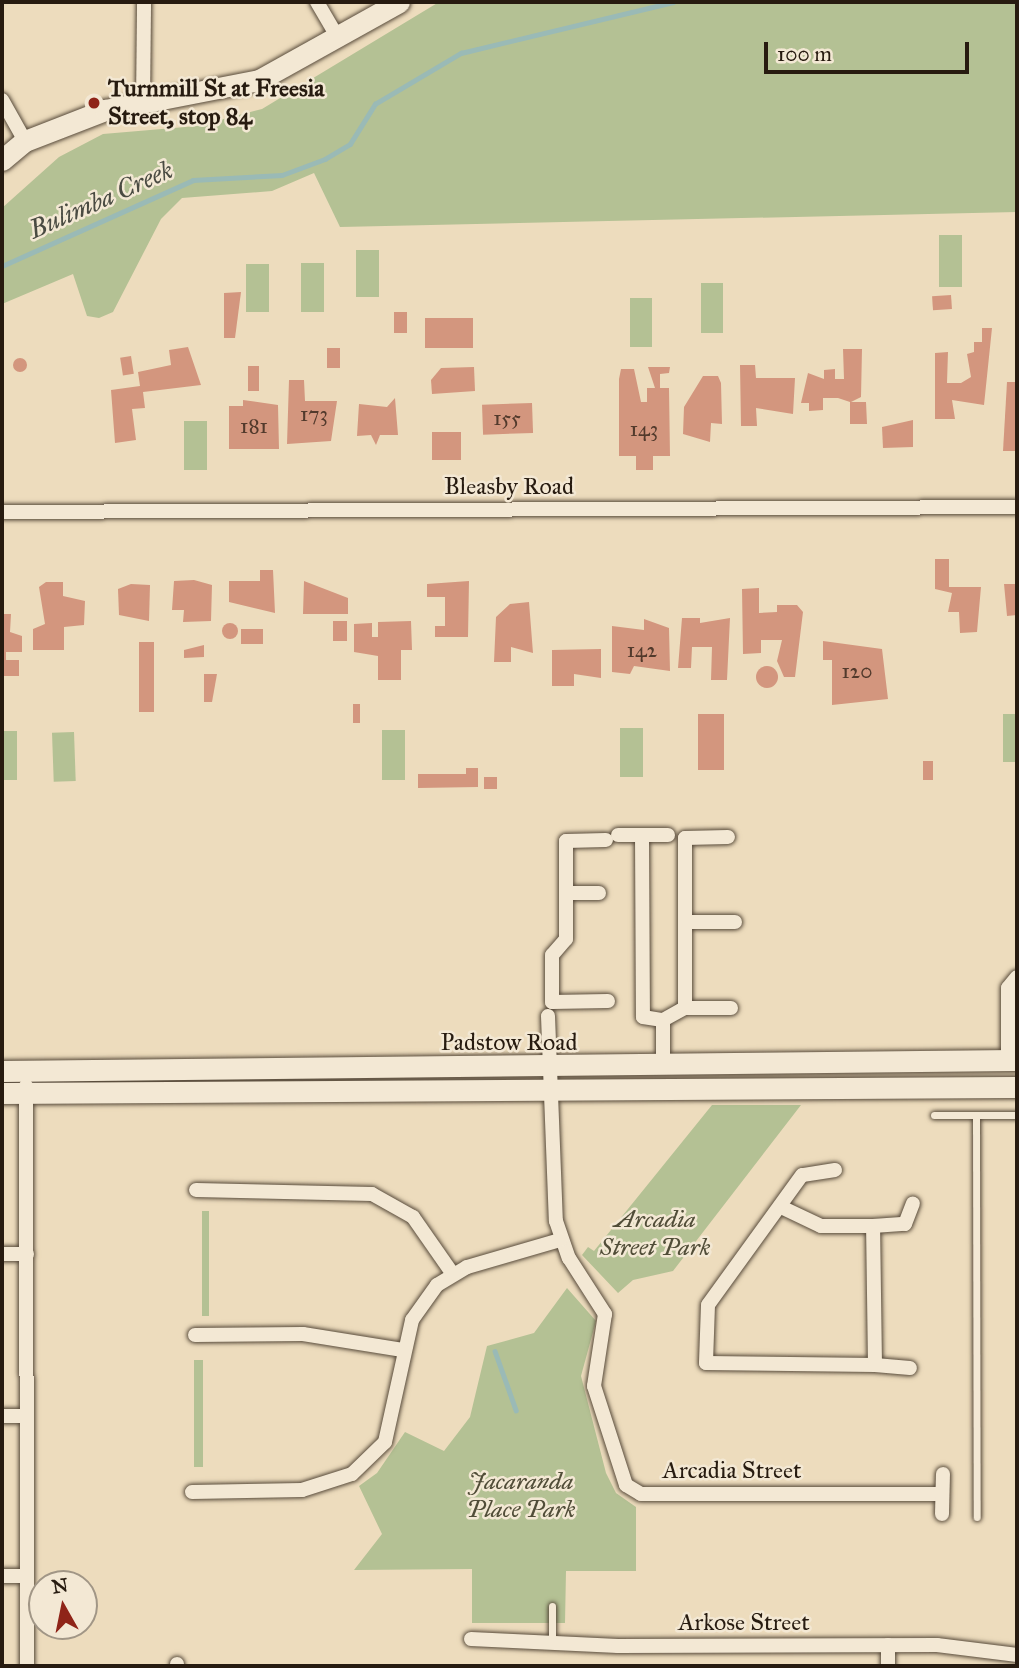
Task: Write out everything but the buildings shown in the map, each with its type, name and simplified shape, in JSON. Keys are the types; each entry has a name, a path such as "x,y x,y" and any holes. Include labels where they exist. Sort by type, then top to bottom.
{"main road":[{"path":"2,160 26,141 72,120 259,80 399,2"},
{"name":"Padstow Road","path":"2,1093 553,1080 663,1067 1013,1060"},
{"name":"Padstow Road","path":"2,1071 1017,1087"}],"street":[{"path":"143,103 144,2"},
{"path":"317,2 338,38"},
{"path":"2,100 26,141"},
{"name":"Bleasby Road","path":"2,512 1017,507"},
{"path":"642,835 643,1017 663,1020 685,1008 731,1008"},
{"path":"608,1001 552,1002 552,955 566,939 566,841 668,835"},
{"path":"685,1008 685,838 728,838"},
{"path":"567,893 599,893"},
{"path":"685,922 735,922"},
{"path":"1013,1060 1009,988 1017,977"},
{"name":"Arcadia Street","path":"548,1016 560,1240 605,1314 594,1386 626,1485 641,1494 942,1494"},
{"path":"663,1020 663,1067"},
{"path":"26,1070 27,1666"},
{"path":"835,1170 807,1171 708,1305 706,1363 911,1367"},
{"path":"196,1190 372,1194 414,1217 452,1273"},
{"path":"781,1207 821,1226 873,1226 905,1224 913,1203"},
{"path":"873,1226 875,1365"},
{"path":"192,1492 302,1490 352,1474 385,1442 403,1350 421,1304 452,1273 560,1240"},
{"path":"2,1254 27,1254"},
{"path":"195,1335 303,1334 403,1350"},
{"path":"2,1416 27,1416"},
{"path":"942,1514 943,1474"},
{"path":"2,1576 27,1576"},
{"name":"Arkose Street","path":"471,1639 552,1639 618,1646 888,1645 1017,1655"},
{"path":"888,1645 888,1666"}],"lane":[{"path":"934,1115 1017,1115"},
{"path":"976,1115 977,1517"},
{"path":"552,1606 552,1639"}],"green space":[{"path":"439,2 1017,2 1017,212 340,227 314,173 272,191 182,198 161,219 113,312 99,318 87,316 73,274 2,304 2,208 59,157 103,134 197,126 262,109"},
{"path":"939,235 962,235 962,287 939,287"},
{"path":"356,250 379,250 379,297 356,297"},
{"path":"301,263 324,263 324,312 301,312"},
{"path":"246,264 269,264 269,312 246,312"},
{"path":"701,283 723,283 723,333 701,333"},
{"path":"630,298 652,298 652,347 630,347"},
{"path":"184,421 207,421 207,470 184,470"},
{"path":"1003,714 1017,714 1017,762 1003,762"},
{"path":"620,728 643,728 643,777 620,777"},
{"path":"382,730 405,730 405,780 382,780"},
{"path":"2,731 17,731 17,780 2,780"},
{"path":"74,732 76,781 54,782 52,733"},
{"name":"Arcadia Street Park","path":"712,1105 801,1105 673,1271 633,1280 618,1293 582,1255 588,1247 594,1251"},
{"path":"202,1211 209,1211 209,1316 202,1316"},
{"name":"Jacaranda Place Park","path":"567,1288 596,1321 581,1376 606,1473 616,1493 636,1507 636,1571 566,1571 565,1623 472,1623 472,1569 354,1570 382,1534 359,1486 377,1473 405,1432 444,1451 470,1417 487,1346 534,1333"},
{"path":"194,1360 203,1360 203,1467 194,1467"}],"waterway":[{"name":"Bulimba Creek","path":"2,266 193,180 282,175 325,159 350,144 375,104 461,53 673,2"},
{"path":"495,1351 516,1410"}],"place":[{"name":"Turnmill St at Freesia Street, stop 84","path":"94,103"}]}
